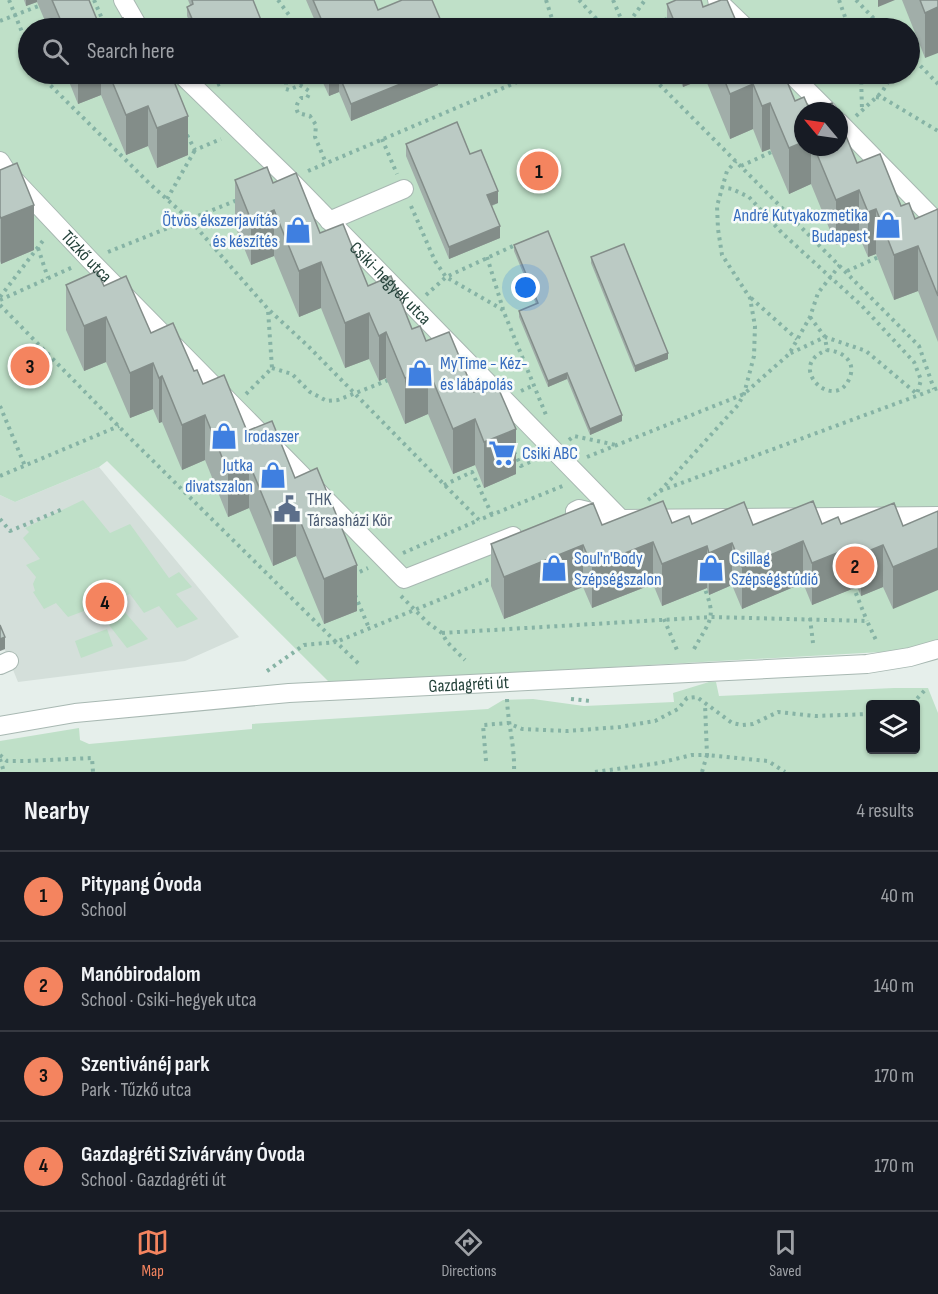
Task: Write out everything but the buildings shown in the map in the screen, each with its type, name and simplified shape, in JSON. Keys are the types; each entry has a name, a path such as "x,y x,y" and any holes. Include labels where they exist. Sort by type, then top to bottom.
{"street":[{"path":"123,0 133,18"},
{"path":"717,0 736,18"},
{"name":"Csiki-hegyek utca","path":"191,84 329,221 621,519"},
{"path":"801,84 819,102"},
{"path":"848,131 938,224"},
{"name":"Tűzkő utca","path":"0,161 7,172 90,260 404,579 530,529"},
{"path":"329,221 404,189"},
{"path":"558,518 579,509 621,519 938,516"},
{"name":"Gazdagréti út","path":"0,726 77,712 289,693 848,665 910,657 938,649"}],"path":[{"path":"9,0 18,20"},
{"path":"93,0 101,18"},
{"path":"278,0 289,18"},
{"path":"546,0 552,18"},
{"path":"579,0 596,18"},
{"path":"613,0 621,18"},
{"path":"632,18 645,0"},
{"path":"839,0 845,18"},
{"path":"856,0 874,18"},
{"path":"0,21 44,4"},
{"path":"920,66 938,84"},
{"path":"49,84 189,219 268,309 479,520"},
{"path":"200,93 220,84"},
{"path":"286,84 286,89 300,85 309,92 307,98 301,98 299,101 297,110 298,113 310,116 316,125 315,137 326,163"},
{"path":"659,84 919,346 936,388 660,491"},
{"path":"861,84 862,110"},
{"path":"867,106 886,84"},
{"path":"876,97 883,98 938,131"},
{"path":"382,139 435,261 446,277 503,310"},
{"path":"741,166 780,149"},
{"path":"167,200 195,150"},
{"path":"736,161 727,171 717,206 722,255 750,298 797,339"},
{"path":"721,187 732,189 748,197 782,233 862,306 914,362 921,380 917,394"},
{"path":"0,297 45,237"},
{"path":"426,295 446,277 513,246"},
{"path":"37,248 48,278"},
{"path":"846,271 886,255"},
{"path":"487,257 503,310 551,422"},
{"path":"789,354 810,317 818,293 840,264"},
{"path":"621,519 660,491 738,405 744,394 754,356 754,326 750,298"},
{"path":"0,305 361,666"},
{"path":"253,387 272,368 268,309"},
{"path":"810,317 825,337 827,350"},
{"path":"580,460 744,394 789,354 825,337 866,351 917,394"},
{"path":"827,350 836,350 843,354 851,366 847,384 837,390 824,390 818,387 810,372 813,361 821,352 827,350"},
{"path":"272,368 292,374 310,392 327,401 338,400 395,377"},
{"path":"0,406 25,466"},
{"path":"0,476 119,426"},
{"path":"563,434 571,441 574,436 617,445"},
{"path":"512,447 521,466 541,457"},
{"path":"444,485 472,472 492,515"},
{"path":"347,578 384,560 566,485"},
{"path":"0,519 10,531 63,508"},
{"path":"267,671 304,645 336,642 500,575"},
{"path":"694,649 711,617 711,606 701,581"},
{"path":"851,581 876,640"},
{"path":"352,588 369,628"},
{"path":"415,610 442,633 447,642 465,660"},
{"path":"442,633 711,617 867,621"},
{"path":"810,618 813,643"},
{"path":"664,619 677,650"},
{"path":"916,700 925,690"},
{"path":"509,696 506,696 508,723 515,750 514,772"},
{"path":"486,761 483,725 508,723 522,729 567,732 620,727 655,721 678,709 687,698 697,697 732,723 741,726 753,724 778,712 815,716 866,714"},
{"path":"702,772 706,755 705,704"},
{"path":"595,772 659,763 692,755 768,760 785,772"},
{"path":"0,757 4,772"},
{"path":"0,757 7,761 92,758 93,772"}],"shaded area":[{"path":"99,467 239,637 185,661 18,682 5,650 0,651 0,495 15,502"}],"green space":[{"path":"0,0 938,0 938,647 330,683 107,461 99,467 15,502 0,495"},
{"path":"83,500 110,533 130,524 169,578 179,572 192,587 176,594 198,619 177,628 159,606 144,613 130,594 68,617 56,603 44,609 33,592 36,577 26,565 40,559 23,538 29,532 25,528"},
{"path":"117,603 148,639 127,648 98,611"},
{"path":"107,629 113,646 81,658 75,641"},
{"path":"709,682 716,682 719,696 928,688 938,713 938,772 0,772 0,741 79,728 80,740 89,744 252,729 252,724 488,709 503,700 533,699 584,706 674,702 673,693"}],"place":[{"name":"Pitypang Óvoda","path":"539,171"},
{"name":"André Kutyakozmetika Budapest","path":"888,225"},
{"name":"Ötvös ékszerjavítás és készítés","path":"298,230"},
{"name":"Szentivánéj park","path":"30,366"},
{"name":"MyTime - Kéz- és lábápolás","path":"420,373"},
{"name":"Irodaszer","path":"224,436"},
{"name":"Csiki ABC","path":"502,453"},
{"name":"Jutka divatszalon","path":"273,475"},
{"name":"THK Társasházi Kör","path":"287,509"},
{"name":"Manóbirodalom","path":"855,566"},
{"name":"Soul'n'Body Szépségszalon","path":"554,568"},
{"name":"Csillag Szépségstúdió","path":"711,568"},
{"name":"Gazdagréti Szivárvány Óvoda","path":"105,602"}]}
